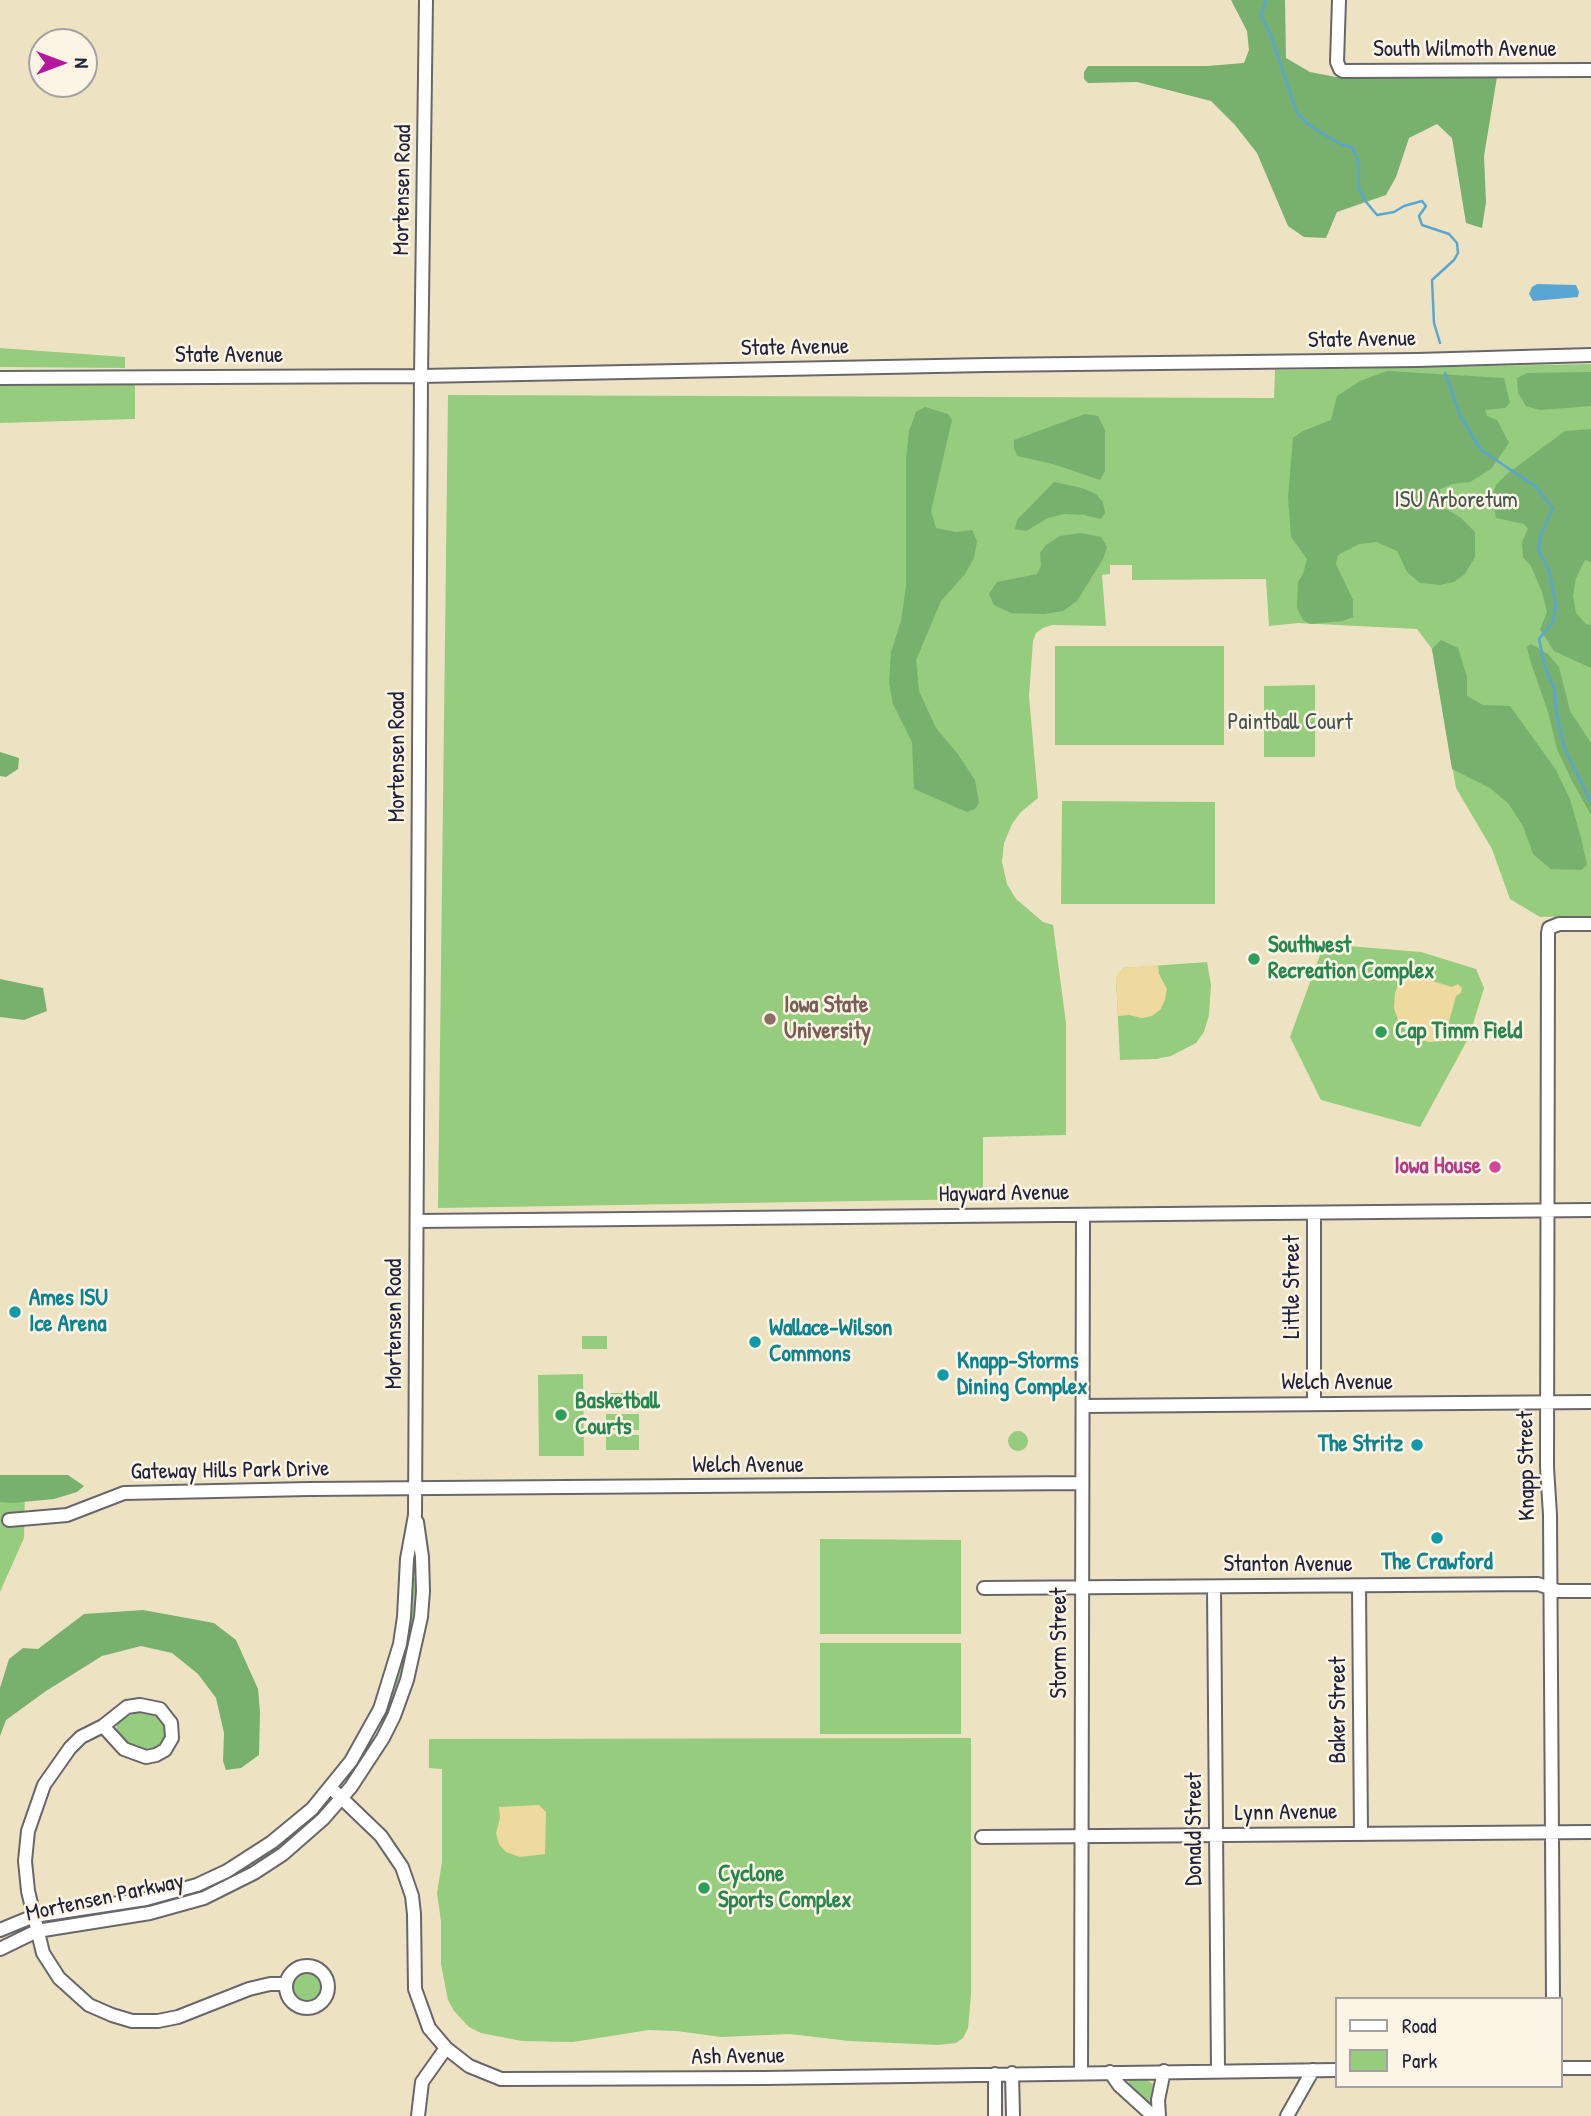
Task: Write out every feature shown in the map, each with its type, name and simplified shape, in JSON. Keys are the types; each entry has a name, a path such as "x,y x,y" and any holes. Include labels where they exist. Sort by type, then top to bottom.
{"street":[{"name":"Mortensen Road","path":"394,1716 407,1680 421,1617 423,1591 415,1490 421,376 426,0"},
{"name":"South Wilmoth Avenue","path":"1339,0 1337,62 1340,69 1410,72 1591,71"},
{"name":"State Avenue","path":"0,378 421,376 1591,355"},
{"name":"Knapp Street","path":"1553,1997 1547,1402 1548,933 1549,928 1559,924 1591,924"},
{"name":"Hayward Avenue","path":"417,1221 1591,1210"},
{"name":"Little Street","path":"1314,1213 1314,1404"},
{"name":"Storm Street","path":"1081,2072 1083,1214"},
{"name":"Welch Avenue","path":"1083,1406 1591,1402"},
{"name":"Welch Avenue","path":"415,1490 1082,1483"},
{"name":"Gateway Hills Park Drive","path":"9,1520 67,1515 124,1493 415,1490"},
{"name":"Mortensen Road","path":"380,1709 400,1644 407,1559 415,1515"},
{"name":"Stanton Avenue","path":"984,1588 1538,1584 1550,1590 1591,1591"},
{"name":"Baker Street","path":"1359,1586 1361,1834"},
{"name":"Donald Street","path":"1214,1587 1218,2071"},
{"path":"103,1726 124,1749 146,1757 165,1750 172,1738 171,1723 160,1709 151,1706 127,1707 103,1726 81,1737 44,1785 35,1804 28,1831 25,1861 28,1891 37,1931 43,1953 51,1966 72,1991 89,2005 132,2021 158,2021 178,2017 249,1989 285,1984"},
{"name":"Mortensen Parkway","path":"0,1930 34,1916 146,1899 197,1885 227,1871 272,1842 312,1809 351,1761 380,1709"},
{"name":"Mortensen Parkway","path":"0,1949 37,1931 150,1913 204,1898 233,1885 283,1854 323,1819 363,1771 394,1716"},
{"name":"Ash Avenue","path":"331,1788 381,1836 402,1867 412,1896 417,1997 429,2028 446,2048 479,2071 510,2080 1336,2070"},
{"name":"Lynn Avenue","path":"982,1838 1591,1832"},
{"path":"418,2116 422,2082 446,2048"},
{"path":"1563,2068 1591,2068"},
{"path":"1287,2116 1313,2070"},
{"path":"1158,2116 1158,2100 1164,2071"},
{"path":"1110,2072 1119,2085 1153,2116"},
{"path":"1012,2073 1013,2116"},
{"path":"995,2074 995,2116"}],"green space":[{"path":"1231,0 1285,0 1286,58 1310,72 1336,77 1497,77 1484,156 1486,202 1482,228 1466,223 1452,138 1437,124 1409,138 1396,177 1386,195 1337,212 1326,238 1304,237 1288,226 1257,153 1211,101 1137,82 1088,83 1084,79 1088,66 1207,66 1244,63 1249,50 1247,31"},
{"path":"0,348 125,357 125,368 0,367"},
{"name":"ISU Arboretum","path":"1591,364 1591,916 1540,917 1510,899 1492,849 1456,788 1432,649 1417,629 1298,623 1269,626 1266,579 1132,580 1132,565 1110,565 1110,574 1102,575 1106,626 1052,625 1036,633 1033,641 1029,696 1038,798 1021,812 1012,824 1004,843 1002,862 1007,884 1016,899 1043,922 1053,925 1066,1023 1066,1135 983,1137 983,1199 438,1208 448,395 1274,398 1275,370"},
{"path":"1387,371 1504,378 1510,403 1505,408 1485,410 1487,416 1497,420 1509,443 1491,469 1470,482 1452,484 1440,489 1441,506 1461,518 1475,532 1475,557 1465,574 1454,582 1440,585 1420,583 1407,572 1397,551 1377,542 1359,544 1338,555 1336,564 1353,600 1353,617 1343,621 1310,624 1303,620 1297,608 1298,582 1307,559 1291,537 1288,498 1293,438 1331,420 1337,396 1360,381"},
{"path":"1591,372 1591,406 1540,410 1526,406 1518,393 1517,378 1527,373"},
{"path":"132,383 135,386 135,419 0,423 0,384"},
{"path":"925,407 948,414 952,420 931,511 936,528 956,532 972,530 977,541 974,558 965,574 941,601 916,660 919,691 936,728 975,780 979,803 975,809 967,812 914,789 912,742 893,704 889,683 891,652 901,621 906,586 906,460 909,431 916,412"},
{"path":"1085,414 1098,416 1105,430 1105,471 1100,480 1053,464 1017,456 1014,440"},
{"path":"1591,429 1591,562 1585,560 1576,578 1573,596 1576,613 1586,624 1591,625 1591,668 1554,651 1540,629 1547,612 1531,566 1523,557 1522,542 1528,529 1524,524 1496,518 1492,497 1496,485 1507,474 1565,431"},
{"path":"1054,482 1096,494 1103,502 1105,513 1101,519 1064,514 1048,518 1026,531 1015,529 1017,520"},
{"path":"1081,533 1101,537 1107,547 1103,559 1077,601 1063,611 1044,614 1011,613 994,605 989,594 997,582 1037,574 1041,566 1040,553 1046,545 1060,536"},
{"path":"1441,640 1458,648 1467,677 1467,696 1483,705 1510,706 1556,770 1570,799 1581,838 1587,865 1581,870 1551,869 1533,854 1523,826 1508,803 1490,788 1452,769 1432,649"},
{"path":"1531,644 1548,654 1559,667 1570,711 1591,743 1591,815 1557,749 1548,712 1530,660 1527,647"},
{"path":"1055,646 1224,646 1224,745 1055,745"},
{"name":"Paintball Court","path":"1315,685 1315,757 1264,757 1264,686"},
{"path":"0,752 19,758 18,769 6,777 0,776"},
{"path":"1062,801 1215,802 1215,904 1061,904"},
{"name":"Cap Timm Field","path":"1324,944 1421,952 1476,969 1484,988 1469,1037 1420,1127 1321,1100 1290,1037"},
{"path":"1207,962 1211,985 1209,1015 1204,1032 1196,1043 1171,1056 1120,1060 1116,977 1123,968"},
{"path":"0,979 43,988 47,1011 24,1020 0,1017"},
{"path":"582,1336 607,1336 607,1349 582,1349"},
{"name":"Basketball Courts","path":"583,1374 584,1456 539,1456 538,1375"},
{"path":"606,1393 639,1393 639,1409 606,1409"},
{"path":"606,1414 639,1414 639,1430 606,1430"},
{"path":"1018,1431 1025,1434 1028,1441 1025,1448 1018,1451 1011,1448 1008,1441 1011,1434"},
{"path":"606,1434 639,1435 639,1450 606,1450"},
{"path":"0,1475 68,1475 84,1486 77,1492 54,1499 0,1502"},
{"path":"0,1491 25,1492 24,1538 0,1592"},
{"path":"820,1539 961,1540 961,1634 820,1634"},
{"path":"413,1577 418,1577 415,1615 403,1674 394,1701 389,1699 408,1635"},
{"path":"143,1610 214,1623 236,1640 258,1689 259,1755 241,1768 226,1770 223,1761 224,1733 216,1698 198,1674 172,1653 141,1646 102,1656 46,1691 6,1720 0,1736 0,1688 9,1659 23,1648 38,1649 84,1614"},
{"path":"820,1643 961,1643 961,1734 820,1734"},
{"path":"138,1711 159,1715 165,1725 165,1737 156,1748 140,1749 132,1746 116,1733 117,1722"},
{"name":"Cyclone Sports Complex","path":"971,1738 971,1995 968,2028 963,2038 956,2043 938,2045 849,2041 790,2034 721,2037 649,2030 573,2042 522,2041 481,2033 469,2027 448,2000 441,1964 441,1921 437,1893 442,1862 442,1769 429,1768 429,1739"},
{"path":"307,1972 318,1976 322,1987 318,1998 307,2002 296,1998 292,1987 296,1976"},
{"path":"1129,2080 1147,2080 1153,2084 1151,2104 1128,2087"}],"sand":[{"path":"1158,965 1159,974 1167,989 1160,1010 1152,1016 1142,1018 1118,1016 1116,977 1123,968"},
{"path":"1408,971 1452,987 1458,984 1462,988 1461,993 1456,996 1444,1041 1429,1042 1415,1038 1399,1023 1394,1008 1395,993 1401,978"},
{"path":"539,1805 546,1812 545,1854 520,1857 506,1852 499,1844 496,1833 500,1818 499,1807"}],"water":[{"path":"1537,284 1576,285 1578,297 1533,301 1529,294"}],"waterway":[{"path":"1266,0 1261,16 1270,33 1297,113 1321,133 1342,145 1352,147 1358,160 1359,190 1367,203 1377,215 1394,212 1422,201 1426,206 1419,216 1422,225 1449,234 1457,243 1458,253 1454,260 1432,280 1434,323 1440,343"},
{"path":"1445,373 1460,415 1481,450 1535,486 1553,508 1540,537 1539,551 1549,570 1556,605 1553,622 1539,639 1545,667 1555,690 1556,711 1564,747 1591,802"}],"place":[{"name":"Southwest Recreation Complex","path":"1254,959"},
{"name":"Iowa State University","path":"770,1019"},
{"name":"Cap Timm Field","path":"1381,1032"},
{"name":"Iowa House","path":"1495,1167"},
{"name":"Ames ISU Ice Arena","path":"15,1312"},
{"name":"Wallace-Wilson Commons","path":"755,1342"},
{"name":"Knapp-Storms Dining Complex","path":"943,1375"},
{"name":"Basketball Courts","path":"561,1415"},
{"name":"The Stritz","path":"1417,1445"},
{"name":"The Crawford","path":"1437,1538"},
{"name":"Cyclone Sports Complex","path":"704,1888"}]}
